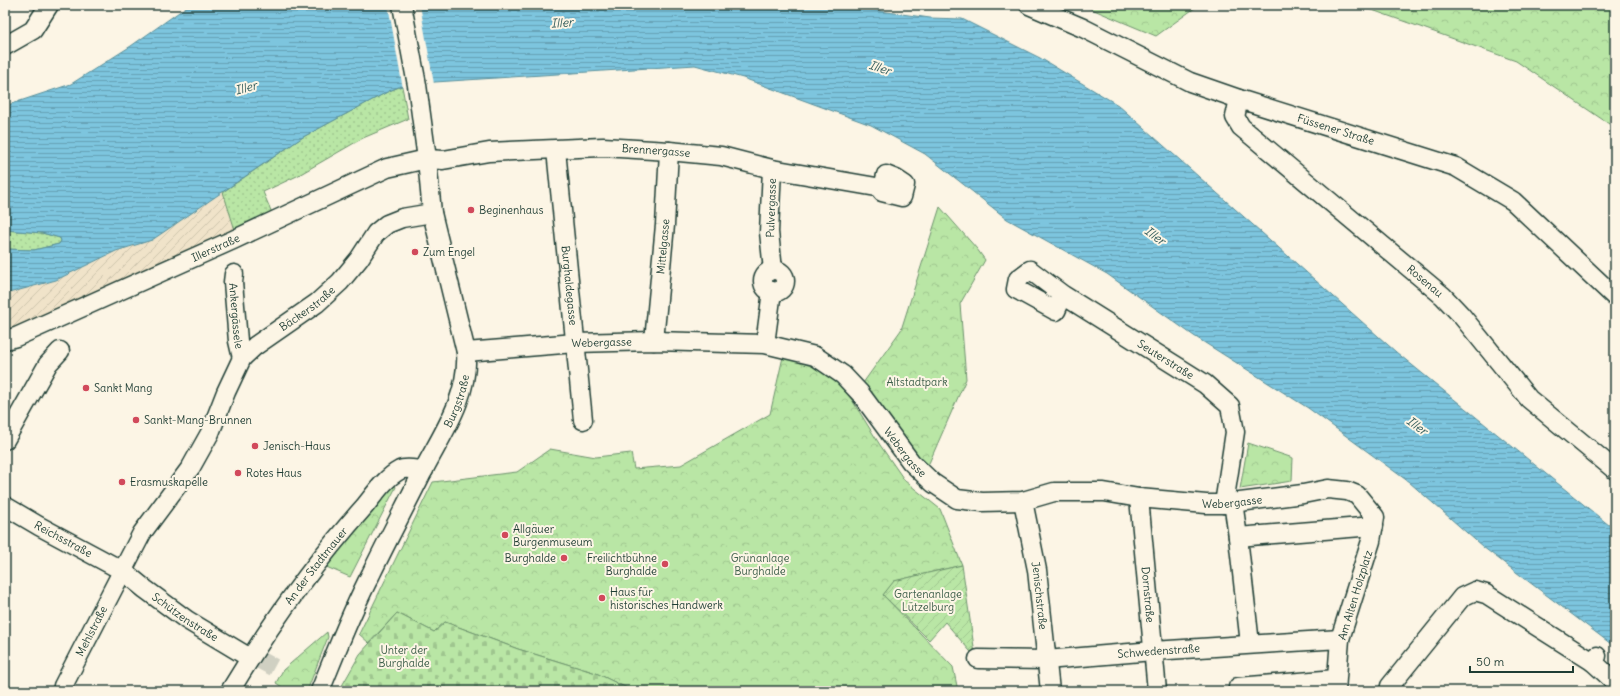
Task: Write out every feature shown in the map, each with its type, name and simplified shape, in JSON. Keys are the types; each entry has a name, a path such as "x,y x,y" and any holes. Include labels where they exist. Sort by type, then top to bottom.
{"street":[{"path":"5,46 33,30 49,5"},
{"name":"Burgstraße","path":"320,691 355,605 452,418 460,400 464,383 466,352 432,213 427,159 417,86 402,5"},
{"name":"Füssener Straße","path":"1029,5 1083,28 1190,82 1239,99 1456,167 1513,201 1615,297"},
{"name":"Rosenau","path":"1239,99 1235,117 1241,127 1443,296 1461,315 1529,399 1615,470"},
{"name":"Brennergasse","path":"427,159 443,160 489,152 603,148 669,151 721,156 772,169 882,188"},
{"name":"Burghaldegasse","path":"556,150 583,420"},
{"name":"Mittelgasse","path":"654,341 665,225 669,151"},
{"name":"Illerstraße","path":"5,340 16,337 387,168 427,159"},
{"name":"Pulvergasse","path":"765,344 772,291 782,288 784,282 784,278 780,272 773,270 769,232 772,169"},
{"name":"Bäckerstraße","path":"210,433 226,392 242,358 255,346 317,303 340,282 359,259 376,233 387,224 416,215 432,213"},
{"name":"Seuterstraße","path":"1018,279 1030,270 1063,295 1205,384 1230,406 1235,432 1229,503 1238,537 1250,644"},
{"name":"Ankergässele","path":"234,274 233,282 238,341 242,358"},
{"name":"Webergasse","path":"466,352 575,343 654,341 765,344 816,356 844,375 860,393 911,462 933,483 957,499 982,502 1023,500 1054,492 1104,492 1139,498 1206,504 1229,503 1303,494 1328,489 1347,491 1357,495 1375,517 1374,526"},
{"path":"5,440 48,364 60,351"},
{"name":"Mehlstraße","path":"62,691 63,686 142,533 190,467 210,433"},
{"name":"An der Stadtmauer","path":"230,691 284,609 333,543 387,480 401,470 424,470"},
{"name":"Dornstraße","path":"1139,498 1158,691"},
{"name":"Jenischstraße","path":"1023,500 1037,570 1050,691"},
{"name":"Reichsstraße","path":"5,506 123,571"},
{"path":"1238,537 1374,526"},
{"name":"Am Alten Holzplatz","path":"1336,685 1340,638 1371,541 1374,526"},
{"name":"Schützenstraße","path":"123,571 187,620 253,657"},
{"path":"1389,691 1390,686 1462,597 1475,591 1486,594 1595,659 1615,682"},
{"name":"Schwedenstraße","path":"978,659 1046,660 1340,638"},
{"path":"1238,691 1238,687 1336,685"}],"shaded area":[{"path":"223,192 235,230 5,334 5,294 56,280 116,251 152,240"}],"green space":[{"path":"1082,5 1199,5 1156,36"},
{"path":"1358,5 1615,5 1615,128 1516,61"},
{"path":"402,86 408,119 363,138 297,176 263,192 272,213 235,230 223,192 303,137 389,91"},
{"name":"Altstadtpark","path":"940,207 985,260 960,304 966,379 926,470 863,383 901,330"},
{"path":"5,230 42,233 60,238 61,241 59,244 34,250 5,249"},
{"name":"Grünanlage Burghalde","path":"783,357 829,371 852,400 880,445 905,481 940,509 962,565 895,581 883,595 953,667 958,691 633,691 596,673 518,649 445,622 434,632 397,613 369,643 359,634 433,482 517,472 550,449 596,457 631,453 634,469 681,465 770,414"},
{"path":"1248,443 1293,458 1292,481 1240,489"},
{"path":"394,484 396,487 350,577 324,566"},
{"name":"Gartenanlage Lützelburg","path":"962,565 975,654 970,651 945,622 929,640 883,595 894,581"},
{"name":"Unter der Burghalde","path":"397,613 434,632 445,622 518,649 596,673 633,691 339,691 360,654"},
{"path":"327,632 328,637 307,691 279,691 282,687 276,683 283,670"}],"water":[{"name":"Iller","path":"189,5 837,5 930,18 962,19 1040,58 1118,105 1396,352 1615,530 1615,647 1483,547 1409,482 1308,408 1194,336 1107,274 1007,219 925,154 871,125 743,78 695,65 435,82 406,88 401,86 303,137 152,240 116,251 56,280 5,294 5,249 34,250 59,244 61,241 60,238 42,233 5,230 5,106 71,84 131,46"}],"pier":[{"path":"388,5 420,5 434,84 406,90 403,89"}],"tunnel":[{"path":"258,659 277,669"}],"place":[{"name":"Beginenhaus","path":"471,210"},
{"name":"Zum Engel","path":"415,252"},
{"name":"Sankt Mang","path":"86,388"},
{"name":"Sankt-Mang-Brunnen","path":"136,420"},
{"name":"Jenisch-Haus","path":"255,446"},
{"name":"Rotes Haus","path":"238,473"},
{"name":"Erasmuskapelle","path":"122,482"},
{"name":"Allgäuer Burgenmuseum","path":"505,535"},
{"name":"Burghalde","path":"564,558"},
{"name":"Freilichtbühne Burghalde","path":"665,564"},
{"name":"Haus für historisches Handwerk","path":"602,598"}]}
